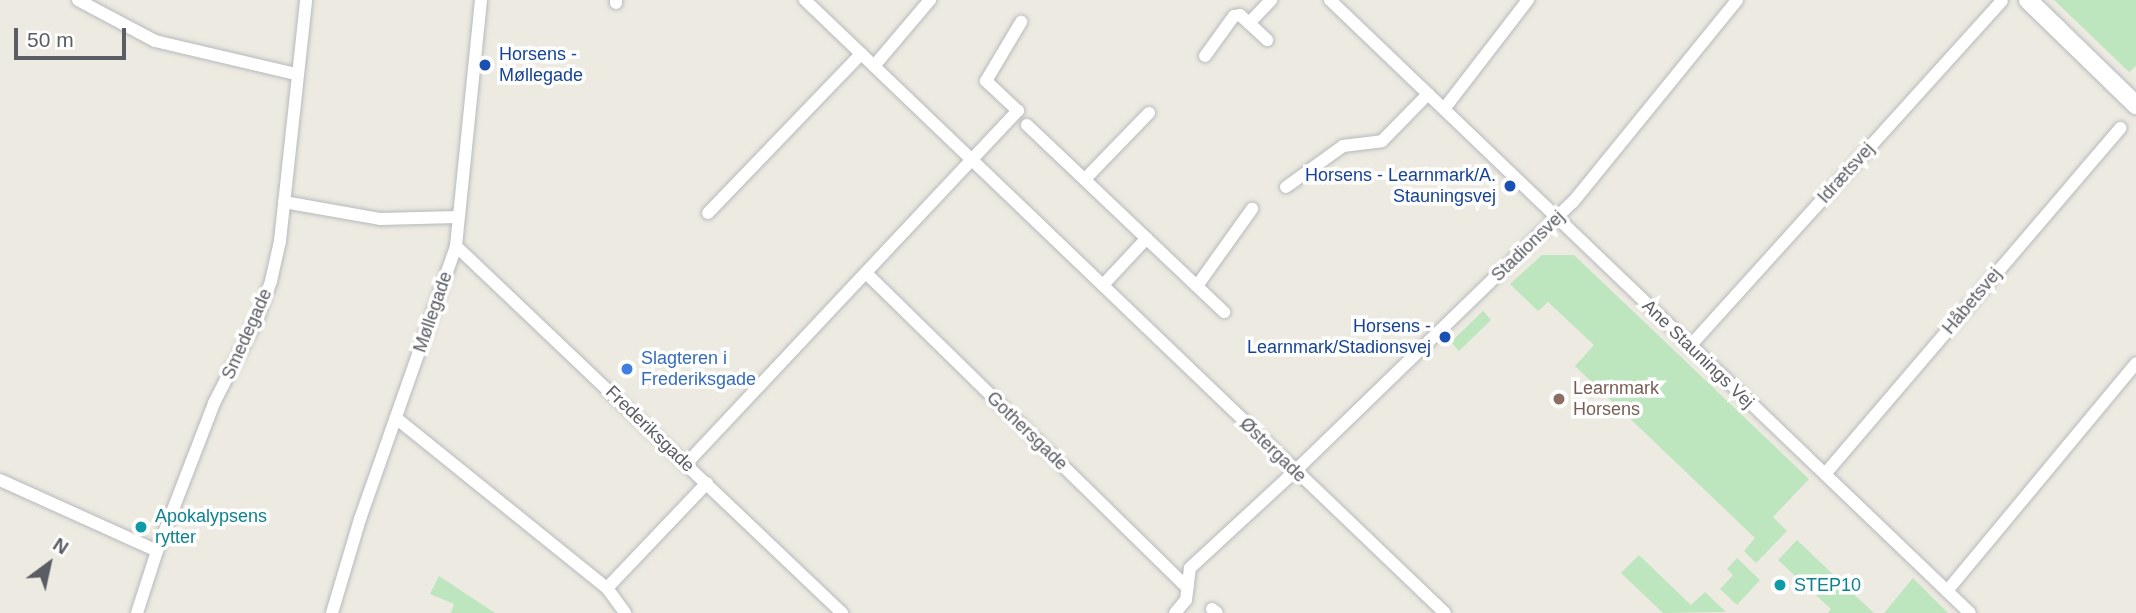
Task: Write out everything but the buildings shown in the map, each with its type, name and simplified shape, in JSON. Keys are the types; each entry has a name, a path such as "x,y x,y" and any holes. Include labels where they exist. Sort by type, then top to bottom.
{"main road":[{"path":"2028,0 2136,105"}],"street":[{"path":"78,0 155,41 296,74"},
{"name":"Smedegade","path":"138,613 157,551 214,403 265,301 280,241 306,0"},
{"name":"Møllegade","path":"332,613 360,519 456,246 481,0"},
{"name":"Østergade","path":"805,0 1446,613"},
{"path":"874,66 930,0"},
{"path":"1249,23 1271,0"},
{"name":"Ane Staunings Vej","path":"1330,0 1970,613"},
{"path":"1444,110 1528,0"},
{"name":"Stadionsvej","path":"1175,613 1186,600 1190,568 1295,471 1573,202 1737,0"},
{"name":"Idrætsvej","path":"1690,346 2002,1"},
{"path":"1205,56 1234,16 1240,15 1267,40"},
{"path":"686,464 1018,111 986,80 1021,22"},
{"path":"708,213 861,54"},
{"path":"1286,187 1343,146 1382,142 1428,94"},
{"path":"1084,179 1149,113"},
{"path":"1027,125 1224,312"},
{"name":"Håbetsvej","path":"1825,474 2120,128"},
{"path":"284,202 380,219 457,217"},
{"path":"1197,286 1252,209"},
{"path":"1103,285 1147,238"},
{"name":"Frederiksgade","path":"456,246 842,613"},
{"name":"Gothersgade","path":"866,274 1188,588"},
{"path":"1947,591 2136,363"},
{"path":"396,418 607,588 625,613"},
{"path":"0,480 157,551"},
{"path":"607,588 707,483"}],"green space":[{"path":"2054,0 2136,0 2136,66 2129,72"},
{"path":"1542,255 1574,255 1809,479 1773,517 1787,531 1756,563 1744,551 1755,538 1575,366 1594,345 1548,302 1538,311 1510,284"},
{"path":"1483,311 1491,320 1459,351 1451,342"},
{"path":"1797,540 1874,613 1828,613 1831,609 1778,560"},
{"path":"1639,555 1691,605 1705,592 1726,612 1663,613 1621,573"},
{"path":"1737,558 1760,580 1737,605 1720,589 1733,575 1727,569"},
{"path":"439,576 495,613 451,613 454,604 430,594"},
{"path":"1913,578 1948,613 1884,613"}],"place":[{"name":"Horsens - Møllegade","path":"485,65"},
{"name":"Horsens - Learnmark/A. Stauningsvej","path":"1510,186"},
{"name":"Horsens - Learnmark/Stadionsvej","path":"1445,337"},
{"name":"Slagteren i Frederiksgade","path":"627,369"},
{"name":"Learnmark Horsens","path":"1559,399"},
{"name":"Apokalypsens rytter","path":"141,527"},
{"name":"STEP10","path":"1780,585"}]}
